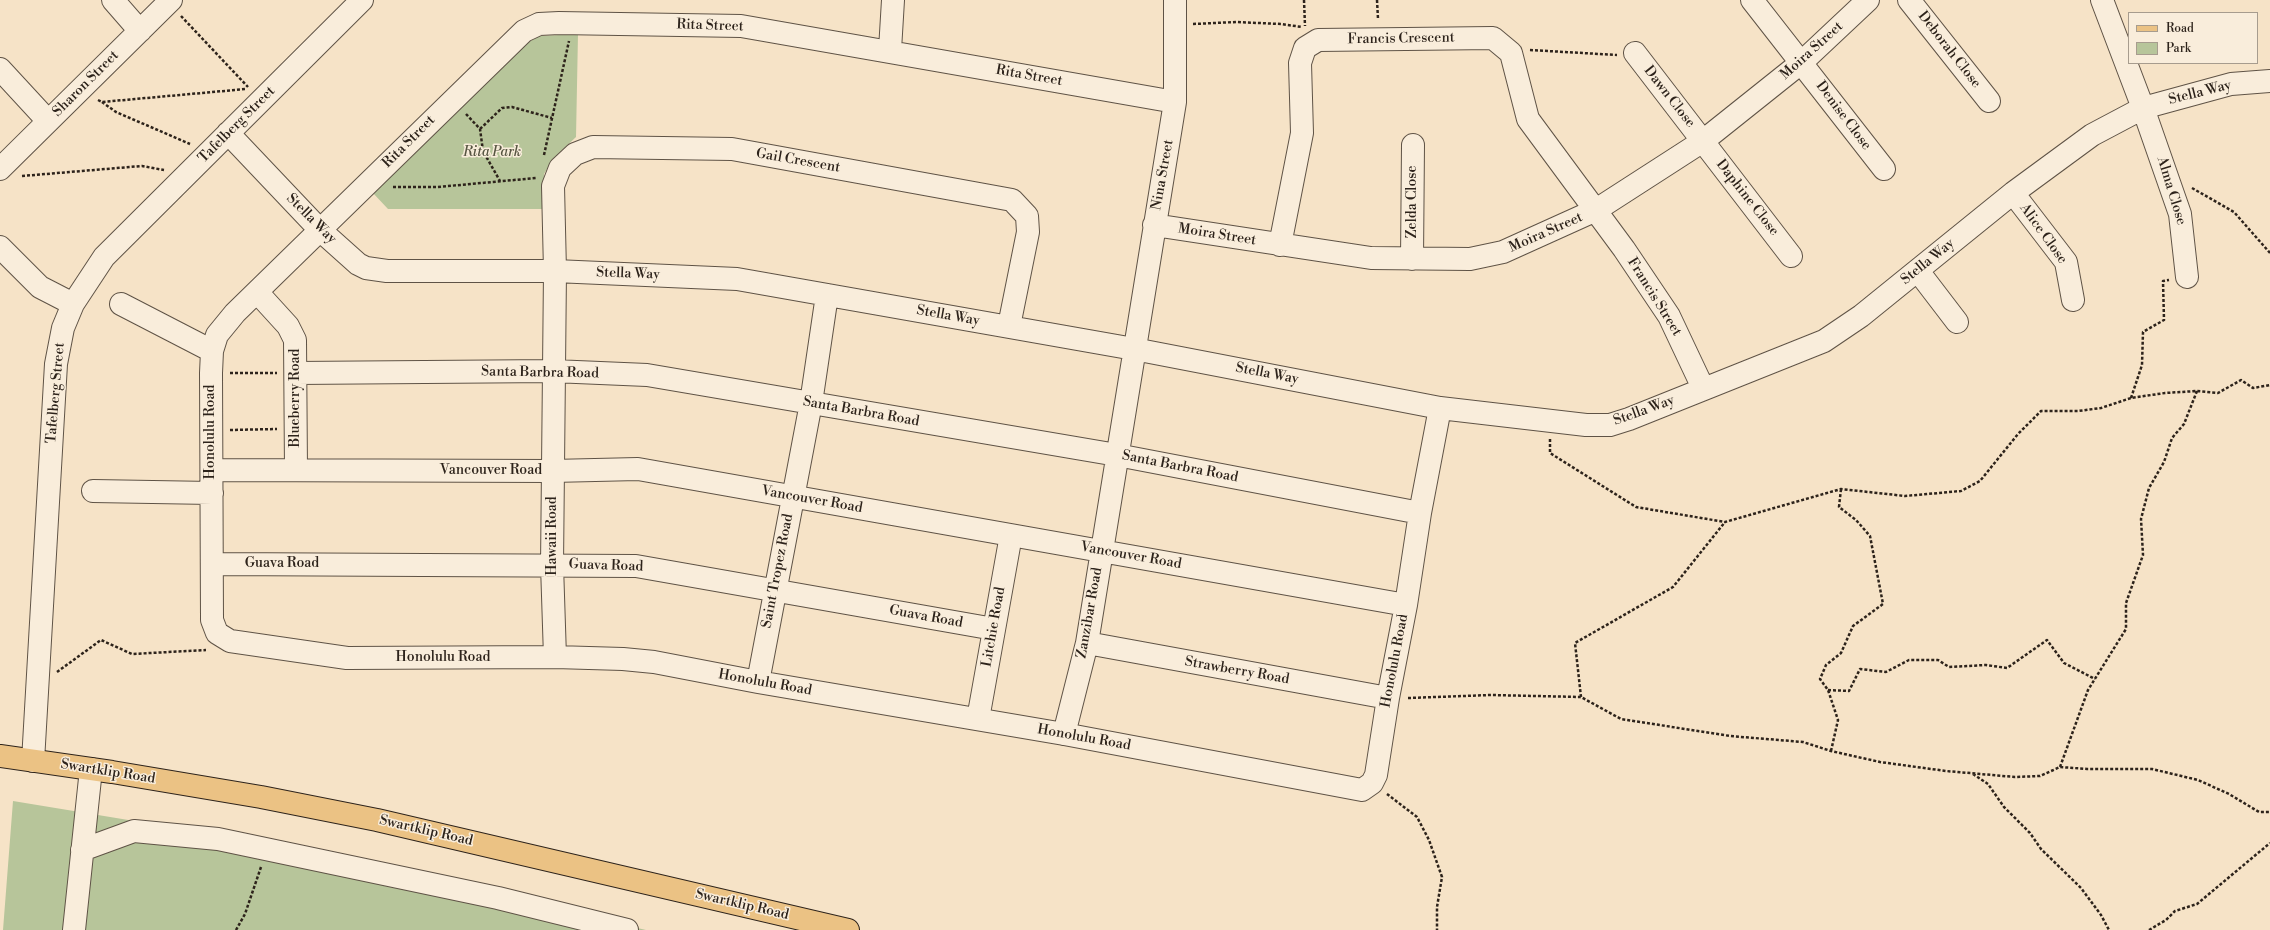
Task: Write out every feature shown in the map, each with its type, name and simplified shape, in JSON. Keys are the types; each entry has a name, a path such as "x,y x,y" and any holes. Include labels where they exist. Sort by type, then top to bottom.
{"main road":[{"name":"Swartklip Road","path":"0,756 91,769 261,797 377,820 848,930"}],"street":[{"path":"113,0 140,31"},
{"name":"Tafelberg Street","path":"33,761 56,364 63,328 73,304 104,257 362,0"},
{"path":"890,50 893,0"},
{"name":"Nina Street","path":"1134,349 1176,102 1175,0"},
{"name":"Denise Close","path":"1752,0 1802,62 1884,170"},
{"name":"Moira Street","path":"1154,225 1366,258 1470,259 1491,256 1596,210 1702,141 1802,62 1868,0"},
{"name":"Deborah Close","path":"1909,0 1989,101"},
{"name":"Alma Close","path":"2102,0 2143,108 2183,229 2187,277"},
{"name":"Sharon Street","path":"9,172 48,121 140,31 175,7"},
{"name":"Rita Street","path":"320,230 515,37 539,24 741,26 890,50 1176,102"},
{"name":"Francis Crescent","path":"1280,245 1302,133 1300,63 1305,48 1318,40 1493,38 1511,53"},
{"path":"1511,53 1528,119 1596,210"},
{"name":"Dawn Close","path":"1635,53 1702,141"},
{"path":"0,69 48,121"},
{"name":"Stella Way","path":"228,134 320,230 358,264 376,270 555,271 728,278 1009,326 1440,408 1586,425 1610,424 1629,419 1703,388 1753,371 1824,341 1861,316 2013,193 2092,135 2143,108 2231,84 2270,81"},
{"name":"Daphine Close","path":"1702,141 1791,256"},
{"name":"Zelda Close","path":"1412,259 1413,145"},
{"name":"Gail Crescent","path":"555,271 553,186 560,168 575,154 593,147 732,149 1012,200 1027,216 1028,232 1009,326"},
{"name":"Alice Close","path":"2013,193 2066,262 2073,300"},
{"name":"Francis Street","path":"1596,210 1669,316 1703,388"},
{"name":"Honolulu Road","path":"320,230 223,326 217,335 212,351 212,620 215,630 220,637 230,641 347,658 555,657 623,659 654,662 758,682 1064,734 1362,790 1372,783 1376,775 1388,698 1406,605 1420,513 1440,408"},
{"path":"0,247 40,287 73,304"},
{"name":"Hawaii Road","path":"555,271 552,471 552,565 555,657"},
{"path":"1918,271 1957,322"},
{"name":"Blueberry Road","path":"257,292 293,333 295,340 296,470"},
{"name":"Saint Tropez Road","path":"758,682 811,403 827,295"},
{"path":"121,304 212,351"},
{"name":"Zanzibar Road","path":"1064,734 1086,643 1134,349"},
{"name":"Santa Barbra Road","path":"296,373 553,371 647,375 1117,455 1420,513"},
{"name":"Vancouver Road","path":"212,470 552,471 638,469 1406,605"},
{"path":"93,491 212,493"},
{"name":"Litchie Road","path":"978,719 1011,535"},
{"name":"Guava Road","path":"213,564 636,566 994,629"},
{"name":"Strawberry Road","path":"1086,643 1388,698"},
{"path":"74,930 91,769"},
{"path":"82,850 134,831 218,839 498,898 627,930"}],"path":[{"path":"175,7 253,92"},
{"path":"1187,25 1236,22 1281,24 1304,27"},
{"path":"544,157 570,39"},
{"path":"1511,53 1531,50 1609,56 1635,53"},
{"path":"102,102 249,88"},
{"path":"95,98 116,112 196,147"},
{"path":"480,129 502,108 512,107 552,118"},
{"path":"463,112 480,129 483,151 500,181"},
{"path":"9,172 142,166 170,172"},
{"path":"2165,173 2234,212 2270,253"},
{"path":"387,187 438,187 539,177"},
{"path":"2131,398 2142,365 2143,332 2164,320 2163,281 2187,277"},
{"path":"211,374 296,373"},
{"path":"1550,421 1550,453 1636,507 1725,522 1841,489 1905,496 1961,491 1980,481 2018,434 2040,411 2078,411 2101,408 2131,398 2197,391 2218,393 2241,380 2253,388 2270,385"},
{"path":"2060,767 2088,690 2126,629 2126,603 2143,555 2140,519 2149,488 2164,462 2172,438 2184,424 2197,391"},
{"path":"212,431 296,428"},
{"path":"1831,751 1838,720 1828,690 1820,679 1826,665 1841,653 1853,626 1883,604 1870,536 1856,520 1839,507 1841,489"},
{"path":"1581,697 1576,643 1672,587 1725,522"},
{"path":"51,677 101,640 132,654 208,650 220,637"},
{"path":"1828,690 1849,691 1860,669 1886,672 1909,660 1938,660 1948,667 1986,665 2007,668 2046,640 2064,663 2095,679"},
{"path":"1388,698 1491,695 1581,697 1621,719 1730,736 1803,742 1831,751 1880,762 1971,773 2015,777 2040,776 2060,767 2087,769 2152,769 2198,780 2229,794 2258,812 2270,812"},
{"path":"1971,773 1988,784 2004,807 2030,833 2041,849 2081,888 2101,915 2109,930"},
{"path":"1372,783 1416,817 1429,840 1442,877 1437,907 1437,930"},
{"path":"2148,930 2166,920 2174,911 2197,904 2270,843"},
{"path":"236,930 245,914 266,850"}],"green space":[{"name":"Rita Park","path":"578,34 576,137 553,159 544,174 544,209 388,209 372,192 525,44 539,36"},
{"path":"13,801 280,845 646,930 3,930"}]}
